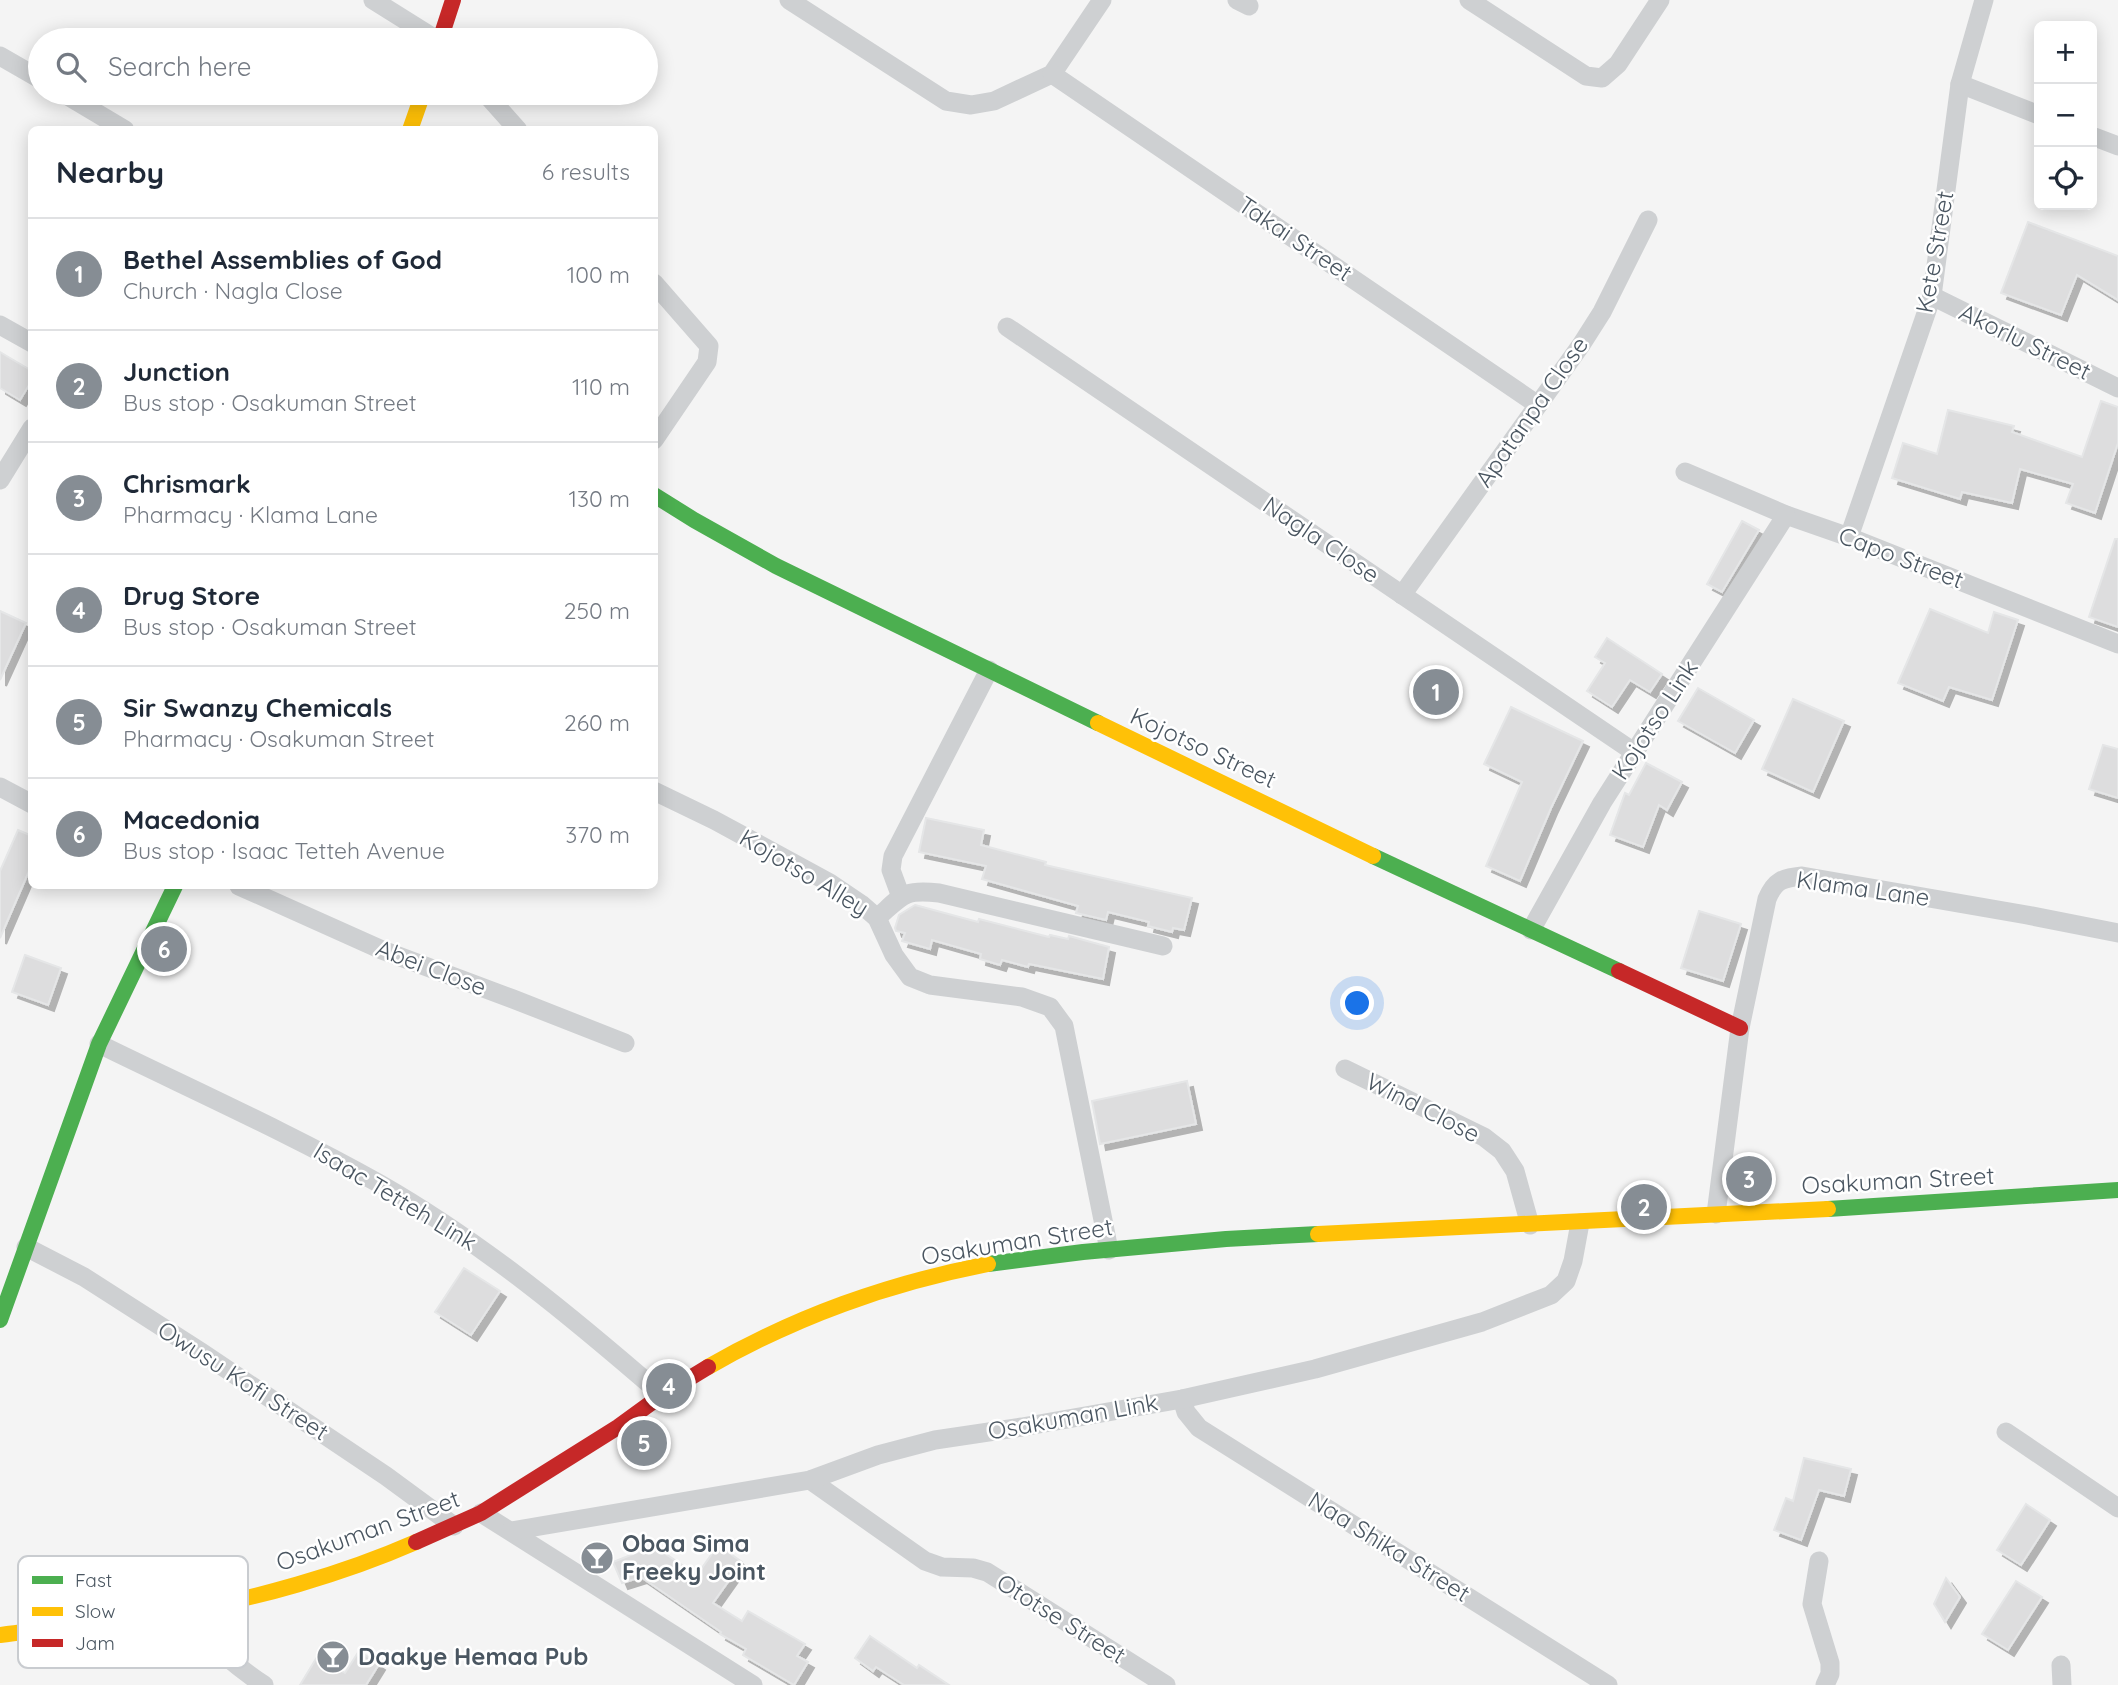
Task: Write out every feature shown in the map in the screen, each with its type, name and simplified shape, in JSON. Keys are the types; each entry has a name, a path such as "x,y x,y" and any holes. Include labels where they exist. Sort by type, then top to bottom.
{"street":[{"path":"373,0 419,28"},
{"path":"443,28 453,0"},
{"path":"789,0 946,101 971,105 994,101 1052,74 1102,0"},
{"path":"1469,0 1586,76 1602,78 1618,64 1660,0"},
{"name":"Kete Street","path":"1849,537 1932,296 1960,84 1984,0"},
{"path":"0,56 28,72"},
{"name":"Takai Street","path":"1052,74 1538,405"},
{"path":"1960,84 2034,113"},
{"path":"83,105 118,126"},
{"path":"411,126 419,105"},
{"path":"496,105 514,126"},
{"path":"2097,138 2118,146"},
{"name":"Apatanpa Close","path":"1402,595 1581,345 1602,312 1648,220"},
{"path":"658,288 709,346 707,362 658,434"},
{"name":"Akorlu Street","path":"1932,296 2118,388"},
{"path":"0,325 28,341"},
{"name":"Nagla Close","path":"1007,327 1634,752"},
{"path":"0,480 28,434"},
{"name":"Capo Street","path":"1685,472 1786,515 1849,537 2118,644"},
{"name":"Kojotso Street","path":"658,498 772,565 1059,705 1740,1028"},
{"name":"Kojotso Link","path":"1531,930 1574,849 1786,515"},
{"path":"901,897 891,870 893,856 989,670"},
{"path":"0,787 28,802"},
{"name":"Kojotso Alley","path":"658,793 830,883 861,904 877,918 894,955 910,977 930,985 1022,997 1050,1007 1064,1026 1109,1250"},
{"name":"Klama Lane","path":"1716,1214 1740,1028 1766,899 1772,886 1787,877 1802,876 2118,933"},
{"path":"0,1320 99,1044 174,889"},
{"name":"Abei Close","path":"246,889 382,950 625,1043"},
{"path":"877,918 901,897 917,890 1163,946"},
{"name":"Isaac Tetteh Link","path":"99,1044 291,1136 382,1185 480,1248 569,1315 662,1395"},
{"name":"Wind Close","path":"1345,1069 1484,1137 1502,1151 1515,1171 1530,1225"},
{"name":"Osakuman Street","path":"248,1596 314,1579 454,1526 481,1513 618,1427 662,1395 743,1347 803,1319 893,1286 943,1273 995,1263 1226,1239 1856,1208 2118,1190"},
{"name":"Osakuman Link","path":"511,1531 810,1480 878,1455 935,1440 1182,1399 1315,1369 1482,1322 1551,1295 1566,1281 1573,1261 1580,1223"},
{"name":"Owusu Kofi Street","path":"26,1247 84,1277 201,1352 396,1483 454,1526"},
{"name":"Naa Shika Street","path":"1182,1399 1186,1412 1199,1428 1608,1685"},
{"path":"2006,1432 2118,1508"},
{"name":"Ototse Street","path":"810,1480 925,1561 942,1567 973,1568 987,1572 1166,1685"},
{"path":"481,1513 753,1685"},
{"path":"1819,1561 1812,1604 1830,1662 1830,1674 1825,1685"},
{"name":"Osakuman Street","path":"0,1635 18,1633"},
{"path":"2061,1665 2062,1685"},
{"path":"238,1668 264,1685"}],"building":[{"path":"2028,222 2118,256 2118,300 2077,275 2061,315 2001,293"},
{"path":"0,352 28,369 28,387 20,400 0,388"},
{"path":"2101,401 2118,407 2118,443 2095,513 2066,503 2073,484 2020,469 2012,503 1962,492 1960,499 1892,478 1903,443 1937,454 1948,410 2014,426 2012,432 2082,457"},
{"path":"1742,521 1759,530 1722,592 1707,584"},
{"path":"2115,539 2118,539 2118,627 2089,617"},
{"path":"1930,609 1988,633 1994,612 2018,620 1992,700 1949,687 1943,701 1898,683"},
{"path":"0,611 26,623 0,680"},
{"path":"1607,638 1662,674 1650,692 1630,680 1612,707 1587,691 1605,663 1595,657"},
{"path":"1698,688 1754,720 1735,753 1678,721"},
{"path":"1793,699 1844,721 1813,792 1762,769"},
{"path":"1511,707 1583,741 1520,881 1486,866 1522,782 1484,764"},
{"path":"2103,745 2118,749 2118,798 2089,789"},
{"path":"1646,763 1682,782 1667,810 1659,805 1643,847 1610,835 1625,793 1629,795"},
{"path":"926,818 984,830 981,845 1046,862 1045,865 1192,898 1184,930 1173,928 1172,932 1148,926 1149,922 1108,912 1106,920 1076,913 1078,906 982,879 986,866 919,852"},
{"path":"18,830 28,834 28,873 0,938 0,871"},
{"path":"915,905 978,922 979,919 1049,937 1068,939 1069,936 1109,947 1103,979 1002,960 1000,965 980,959 981,954 932,940 930,949 902,941 905,933 896,931 895,928 899,915"},
{"path":"1699,911 1741,924 1723,981 1681,968"},
{"path":"25,955 61,968 48,1005 12,992"},
{"path":"1187,1081 1196,1124 1100,1144 1092,1101"},
{"path":"464,1268 500,1291 471,1335 435,1312"},
{"path":"1804,1458 1851,1469 1844,1496 1819,1490 1801,1540 1774,1530 1786,1498 1793,1501"},
{"path":"2026,1504 2050,1520 2021,1565 1997,1550"},
{"path":"658,1544 660,1550 697,1575 718,1545 742,1562 713,1603 742,1621 748,1611 805,1644 797,1656 808,1662 794,1685 743,1655 746,1649 720,1634 721,1632 641,1577 622,1583 613,1562"},
{"path":"1946,1578 1960,1597 1945,1622 1934,1604"},
{"path":"2016,1581 2042,1597 2008,1650 1982,1634"},
{"path":"870,1636 917,1668 919,1665 949,1685 904,1685 876,1667 873,1671 855,1658"},
{"path":"359,1651 379,1664 366,1685 300,1685 317,1657 345,1673"}],"traffic: fast":[{"path":"658,498 776,566 1098,723"},
{"path":"1373,856 1619,971"},
{"path":"0,1320 99,1044 174,889"},
{"path":"1828,1209 2118,1190"},
{"path":"988,1264 1083,1252 1318,1234"}],"traffic: slow":[{"path":"411,126 419,105"},
{"path":"1098,723 1373,856"},
{"path":"1318,1234 1828,1209"},
{"path":"708,1367 775,1332 843,1304 914,1281 988,1264"},
{"path":"248,1597 328,1575 416,1542"},
{"path":"0,1635 18,1633"}],"traffic: jam":[{"path":"444,28 453,0"},
{"path":"1619,971 1740,1028"},
{"path":"416,1542 481,1513 708,1367"}],"place":[{"name":"Bethel Assemblies of God","path":"1436,692"},
{"name":"Macedonia","path":"164,949"},
{"name":"Chrismark","path":"1749,1179"},
{"name":"Junction","path":"1644,1207"},
{"name":"Drug Store","path":"669,1386"},
{"name":"Sir Swanzy Chemicals","path":"644,1443"},
{"name":"Obaa Sima Freeky Joint","path":"597,1558"},
{"name":"Daakye Hemaa Pub","path":"333,1657"}]}
